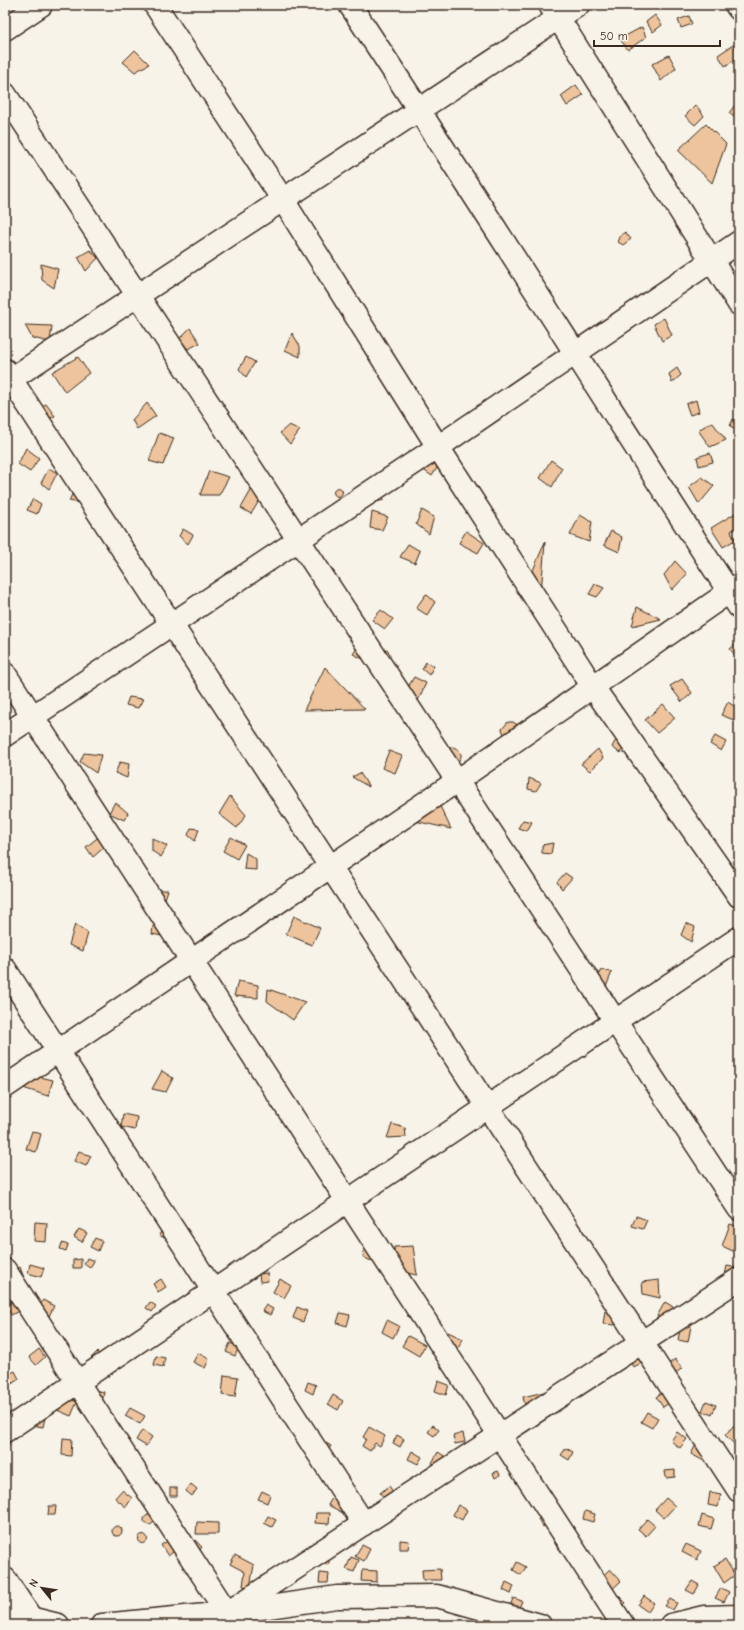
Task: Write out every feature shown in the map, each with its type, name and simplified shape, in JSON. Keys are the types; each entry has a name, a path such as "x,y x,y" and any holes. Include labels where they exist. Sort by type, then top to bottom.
{"street":[{"path":"5,29 41,5"},
{"path":"155,5 283,200 438,447 593,687 739,896"},
{"path":"5,1087 593,687 736,594 575,354 419,109 350,5"},
{"path":"578,5 554,11 419,109 283,200 138,295 7,377 172,624 739,1491"},
{"path":"736,5 739,9"},
{"path":"554,11 739,304"},
{"path":"5,94 739,1209"},
{"path":"5,735 438,447 739,242"},
{"path":"5,674 623,1625"},
{"path":"5,1431 739,938"},
{"path":"5,969 364,1524"},
{"path":"5,1270 227,1613"},
{"path":"227,1613 739,1279"},
{"path":"5,1579 31,1618"},
{"path":"102,1625 227,1613 337,1597 437,1596 540,1625"},
{"path":"5,1612 58,1625"},
{"path":"671,1625 704,1618 739,1616"}],"building":[{"path":"655,15 662,25 653,32 646,22"},
{"path":"689,16 692,24 681,28 678,20"},
{"path":"642,27 646,37 628,50 620,39"},
{"path":"733,45 739,54 739,57 725,66 718,55"},
{"path":"135,50 149,64 135,72 123,62"},
{"path":"669,55 676,68 661,81 652,64"},
{"path":"576,85 583,95 567,106 561,96"},
{"path":"738,101 739,102 739,121 729,113"},
{"path":"696,105 704,116 695,125 685,116"},
{"path":"706,124 726,144 712,183 678,150"},
{"path":"625,232 631,239 623,245 618,242 621,235"},
{"path":"90,250 98,258 86,271 78,257"},
{"path":"41,264 58,269 54,288 42,280"},
{"path":"664,318 672,335 662,341 654,324"},
{"path":"25,325 52,326 50,342 32,338"},
{"path":"190,328 200,343 188,349 179,339"},
{"path":"292,333 300,346 300,357 285,350"},
{"path":"78,357 89,373 65,392 52,372"},
{"path":"246,357 255,362 246,377 239,369"},
{"path":"677,368 681,375 672,383 669,374"},
{"path":"696,400 699,412 690,415 686,404"},
{"path":"147,403 156,416 137,429 132,420"},
{"path":"46,404 55,416 43,421 33,410"},
{"path":"733,419 739,422 738,431 730,426"},
{"path":"712,422 726,440 710,447 698,430"},
{"path":"289,425 300,430 290,444 280,433"},
{"path":"159,433 174,438 163,465 149,461"},
{"path":"26,448 39,458 30,472 18,464"},
{"path":"710,453 713,462 699,466 697,457"},
{"path":"427,458 440,463 432,476 422,469"},
{"path":"551,460 562,468 552,487 540,478"},
{"path":"49,468 57,473 49,489 41,483"},
{"path":"209,471 229,477 219,495 200,495"},
{"path":"702,477 714,486 699,504 689,487"},
{"path":"253,487 264,493 251,514 241,508"},
{"path":"75,488 80,503 69,501"},
{"path":"336,488 340,488 342,492 340,496 336,496 334,494 334,490"},
{"path":"379,489 384,500 373,503"},
{"path":"33,499 41,504 37,514 27,510"},
{"path":"422,510 434,517 429,534 416,524"},
{"path":"739,511 739,527 731,531 735,540 723,547 711,528"},
{"path":"372,512 388,517 382,530 370,528"},
{"path":"580,515 592,522 589,542 570,535"},
{"path":"183,529 193,535 188,544 179,536"},
{"path":"466,531 484,543 478,553 459,543"},
{"path":"611,531 622,537 619,552 604,545"},
{"path":"545,542 541,593 528,582"},
{"path":"408,544 420,551 415,563 400,557"},
{"path":"675,561 687,574 672,590 664,575"},
{"path":"595,584 604,588 597,597 589,594"},
{"path":"426,594 435,602 427,615 416,608"},
{"path":"637,607 661,619 632,626"},
{"path":"381,610 393,619 385,629 372,620"},
{"path":"738,642 739,652 735,655 730,649"},
{"path":"357,648 371,656 367,661 353,654"},
{"path":"387,649 390,654 390,659 382,650"},
{"path":"426,662 434,666 429,675 422,669"},
{"path":"325,667 365,709 304,710"},
{"path":"414,677 426,683 417,703 404,694"},
{"path":"682,679 692,693 682,702 670,686"},
{"path":"129,697 143,699 138,708 126,705"},
{"path":"728,702 738,709 734,720 721,715"},
{"path":"663,704 675,718 657,733 645,720"},
{"path":"508,722 513,722 518,725 505,737 502,729"},
{"path":"715,736 726,742 721,751 710,744"},
{"path":"617,738 627,743 620,753 612,747"},
{"path":"5,746 8,747 5,759"},
{"path":"453,747 458,749 461,754 458,762 448,748"},
{"path":"598,749 603,758 590,771 581,764"},
{"path":"389,751 402,756 395,773 382,768"},
{"path":"84,753 101,755 96,773 80,762"},
{"path":"120,762 129,764 127,778 115,773"},
{"path":"360,773 369,787 352,777"},
{"path":"529,778 541,783 536,791 528,789"},
{"path":"230,796 246,815 237,828 219,814"},
{"path":"115,802 128,813 124,820 109,813"},
{"path":"438,802 451,829 406,819"},
{"path":"523,820 532,822 527,831 518,828"},
{"path":"191,828 199,829 195,841 188,835"},
{"path":"101,835 108,844 93,857 86,847"},
{"path":"231,837 245,845 237,859 223,851"},
{"path":"152,838 167,846 161,857 152,851"},
{"path":"553,843 551,854 542,853 542,845"},
{"path":"246,853 256,859 256,870 244,869"},
{"path":"565,873 572,878 562,889 557,882"},
{"path":"153,890 168,890 165,899 153,900"},
{"path":"294,916 320,928 312,945 286,934"},
{"path":"165,923 167,937 152,934 153,926"},
{"path":"686,923 695,927 691,942 681,935"},
{"path":"75,924 88,933 83,951 69,945"},
{"path":"601,970 612,972 606,987 594,983"},
{"path":"5,980 13,985 5,1000"},
{"path":"238,981 258,985 258,998 234,996"},
{"path":"268,989 305,1002 293,1020 267,1001"},
{"path":"162,1071 173,1078 166,1092 152,1089"},
{"path":"27,1074 53,1080 48,1096 23,1088"},
{"path":"123,1114 137,1117 135,1130 121,1127"},
{"path":"392,1124 405,1128 406,1137 387,1138"},
{"path":"32,1131 41,1134 36,1152 26,1149"},
{"path":"79,1151 91,1156 86,1166 74,1161"},
{"path":"636,1216 647,1220 643,1229 632,1226"},
{"path":"35,1222 47,1223 46,1242 34,1241"},
{"path":"730,1224 739,1227 739,1237 733,1251 722,1246"},
{"path":"163,1228 170,1232 166,1239 159,1235"},
{"path":"79,1229 87,1233 82,1242 74,1237"},
{"path":"95,1238 102,1241 98,1251 90,1247"},
{"path":"365,1242 377,1264 363,1257"},
{"path":"62,1243 68,1245 66,1251 60,1249"},
{"path":"413,1246 417,1275 396,1271 394,1247"},
{"path":"87,1258 94,1261 90,1268 84,1264"},
{"path":"81,1259 81,1268 73,1268 73,1260"},
{"path":"30,1264 44,1268 41,1277 28,1273"},
{"path":"727,1266 738,1268 736,1277 725,1275"},
{"path":"20,1267 24,1278 15,1282 10,1271"},
{"path":"267,1273 268,1281 260,1282 259,1274"},
{"path":"161,1279 166,1287 158,1292 153,1284"},
{"path":"280,1279 291,1286 284,1298 273,1292"},
{"path":"659,1280 660,1298 643,1294 642,1282"},
{"path":"18,1299 23,1309 11,1315 6,1305"},
{"path":"43,1300 54,1306 48,1318 36,1311"},
{"path":"150,1302 156,1306 152,1312 146,1308"},
{"path":"665,1302 675,1308 669,1324 657,1316"},
{"path":"266,1305 273,1309 270,1315 262,1311"},
{"path":"297,1307 307,1311 303,1322 293,1318"},
{"path":"605,1311 619,1312 616,1325 603,1324"},
{"path":"340,1313 350,1315 347,1326 337,1323"},
{"path":"387,1320 399,1326 393,1338 382,1332"},
{"path":"681,1324 691,1326 688,1342 678,1340"},
{"path":"448,1332 463,1339 457,1351 442,1343"},
{"path":"408,1336 425,1345 419,1356 402,1346"},
{"path":"230,1343 239,1347 235,1356 226,1352"},
{"path":"39,1349 45,1357 36,1365 29,1357"},
{"path":"97,1352 103,1358 98,1364 91,1358"},
{"path":"198,1353 209,1359 205,1368 193,1362"},
{"path":"626,1353 649,1360 633,1367"},
{"path":"156,1356 165,1358 163,1367 154,1365"},
{"path":"675,1359 682,1368 673,1376 665,1367"},
{"path":"15,1371 19,1379 10,1385 5,1376"},
{"path":"224,1375 238,1377 235,1397 222,1395"},
{"path":"438,1381 449,1385 446,1395 435,1391"},
{"path":"308,1382 316,1385 313,1394 305,1390"},
{"path":"667,1389 674,1400 663,1407 656,1397"},
{"path":"93,1390 104,1392 102,1402"},
{"path":"544,1392 544,1405 525,1406 523,1397"},
{"path":"333,1395 343,1401 338,1410 328,1404"},
{"path":"63,1396 77,1402 71,1416 57,1410"},
{"path":"706,1401 716,1405 712,1415 702,1411"},
{"path":"130,1408 145,1416 140,1424 125,1416"},
{"path":"647,1412 658,1418 652,1428 641,1422"},
{"path":"38,1417 45,1418 43,1427 37,1426"},
{"path":"736,1423 739,1426 739,1438 734,1444 725,1435"},
{"path":"433,1425 439,1430 434,1436 428,1432"},
{"path":"369,1427 385,1436 380,1446 375,1443 370,1451 362,1446 366,1439 363,1437"},
{"path":"142,1430 152,1437 146,1446 136,1440"},
{"path":"677,1432 687,1439 680,1448 671,1441"},
{"path":"463,1433 465,1442 455,1444 453,1436"},
{"path":"397,1435 404,1439 400,1447 393,1443"},
{"path":"63,1438 72,1439 71,1456 62,1455"},
{"path":"5,1440 10,1442 7,1449 5,1448"},
{"path":"321,1440 331,1446 326,1454"},
{"path":"698,1441 710,1448 704,1461 691,1454"},
{"path":"566,1448 573,1452 569,1460 561,1455"},
{"path":"412,1451 422,1457 418,1464 408,1459"},
{"path":"438,1452 446,1457 441,1468 432,1463"},
{"path":"675,1470 675,1477 666,1478 665,1471"},
{"path":"498,1471 500,1475 495,1478 493,1473"},
{"path":"191,1484 197,1489 192,1496 186,1491"},
{"path":"389,1486 398,1499 390,1505 380,1493"},
{"path":"170,1488 177,1488 177,1496 170,1496"},
{"path":"122,1490 132,1498 126,1507 115,1498"},
{"path":"262,1491 270,1495 267,1503 258,1499"},
{"path":"710,1492 721,1494 718,1507 708,1505"},
{"path":"334,1495 348,1502 343,1513 328,1505"},
{"path":"666,1498 675,1506 664,1518 655,1510"},
{"path":"458,1505 467,1510 462,1520 453,1515"},
{"path":"49,1506 56,1506 55,1515 48,1515"},
{"path":"585,1511 595,1514 593,1522 583,1519"},
{"path":"316,1513 330,1513 329,1524 315,1523"},
{"path":"547,1513 552,1520 543,1527 538,1519"},
{"path":"147,1515 151,1515 153,1516 153,1524 147,1525 144,1522 144,1518"},
{"path":"702,1515 714,1519 711,1529 699,1526"},
{"path":"268,1516 276,1520 272,1527 264,1523"},
{"path":"647,1519 655,1526 646,1536 638,1529"},
{"path":"197,1522 218,1523 218,1534 196,1534"},
{"path":"115,1526 119,1526 122,1531 119,1536 115,1536 112,1533 112,1529"},
{"path":"141,1535 145,1535 147,1539 145,1543 141,1543 139,1541 139,1537"},
{"path":"561,1535 567,1543 558,1549 553,1540"},
{"path":"171,1539 177,1549 168,1556 161,1545"},
{"path":"195,1540 202,1547 195,1556 187,1549"},
{"path":"400,1540 409,1541 408,1549 400,1549"},
{"path":"686,1544 701,1551 697,1560 682,1552"},
{"path":"362,1545 370,1549 364,1561 355,1556"},
{"path":"235,1555 254,1565 250,1587 243,1586 245,1572 230,1564"},
{"path":"351,1557 359,1560 354,1572 346,1569"},
{"path":"329,1558 329,1565 321,1564"},
{"path":"725,1559 735,1575 724,1583 714,1566"},
{"path":"517,1562 526,1567 521,1575 513,1570"},
{"path":"440,1569 441,1580 423,1580 422,1570"},
{"path":"610,1569 621,1581 608,1593 597,1581"},
{"path":"362,1570 377,1571 377,1582 361,1581"},
{"path":"320,1573 329,1574 328,1583 319,1583"},
{"path":"692,1581 699,1585 694,1594 686,1590"},
{"path":"506,1582 514,1586 511,1594 503,1590"},
{"path":"721,1588 729,1592 724,1602 715,1598"},
{"path":"619,1596 626,1603 619,1610 612,1603"},
{"path":"644,1596 654,1603 648,1612 638,1605"},
{"path":"513,1598 522,1601 518,1610 510,1607"},
{"path":"670,1599 677,1603 673,1610 665,1606"}]}
